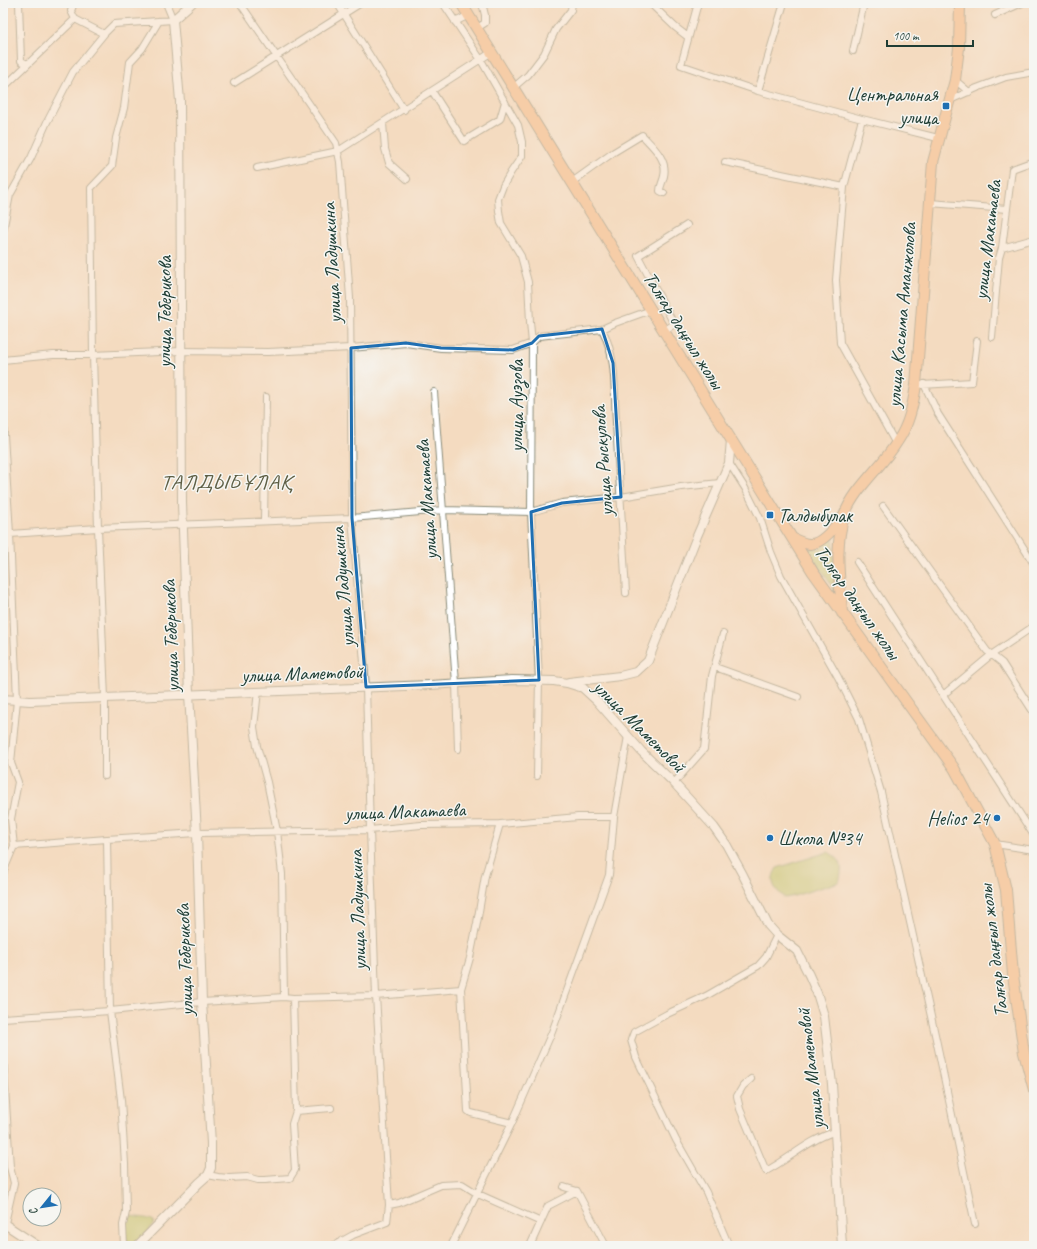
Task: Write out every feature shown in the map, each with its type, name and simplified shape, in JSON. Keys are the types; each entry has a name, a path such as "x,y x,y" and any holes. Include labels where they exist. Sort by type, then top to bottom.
{"main road":[{"name":"Талғар даңғыл жолы","path":"461,3 813,572 954,768 995,844 1006,890 1013,975 1024,1053 1034,1090"},
{"name":"улица Касыма Аманжолова","path":"842,613 838,555 839,535 845,515 853,500 903,433 920,385 933,162 938,138 955,80 959,48 960,3"},
{"path":"791,537 802,543 812,545 824,538 845,515"}],"street":[{"path":"19,3 21,61 28,64"},
{"path":"74,3 71,11 75,19 104,34"},
{"path":"166,3 173,20"},
{"path":"3,231 10,195 31,158 47,122 73,72 104,34 114,24 173,20 192,3"},
{"name":"улица Ладушкина","path":"240,3 336,143 340,162 350,298 352,518 366,688 376,996 390,1205 387,1222 354,1235 333,1246"},
{"path":"337,3 404,110"},
{"path":"234,83 361,3"},
{"name":"улица Ауэзова","path":"443,3 481,60 505,102 518,125 522,142 522,156 503,186 498,199 501,223 521,256 528,282 532,343 531,512 539,680 536,776"},
{"path":"477,28 485,23 482,3"},
{"path":"514,88 528,75 544,54 556,29 571,10 572,3"},
{"path":"650,3 675,27 688,37"},
{"path":"698,3 681,65 758,91 938,138"},
{"path":"758,91 784,3"},
{"path":"853,51 864,3"},
{"path":"995,16 1022,3"},
{"path":"455,22 469,15"},
{"path":"3,88 75,19"},
{"name":"улица Теберикова","path":"173,20 180,101 183,524 189,694 197,833 202,1002 211,1143 211,1168 208,1175"},
{"path":"105,776 105,698 93,355 91,188 112,166 116,138 124,108 130,62 142,49 159,22"},
{"path":"257,168 338,151 404,110 492,52"},
{"path":"950,100 1006,77 1034,72"},
{"path":"955,80 969,92"},
{"path":"432,91 464,141 500,119 505,102"},
{"path":"862,119 844,187 836,280 840,344 896,444"},
{"path":"383,123 385,149 389,163 407,179"},
{"path":"572,182 614,152 642,135 663,159 665,175 660,186 660,191 664,193"},
{"name":"улица Макатаева","path":"992,337 999,258 1002,248 1012,169 1034,161"},
{"path":"725,162 844,187"},
{"path":"930,203 1007,209"},
{"path":"664,331 674,324 638,256 687,225"},
{"path":"1002,248 1034,239"},
{"path":"3,360 53,355 93,355 181,351 268,352 351,348 406,343 441,348 513,350 532,343 539,336 602,329 651,310"},
{"name":"улица Рыскулова","path":"602,329 606,337 613,363 626,593"},
{"path":"977,341 972,382 920,385 1034,564"},
{"name":"улица Макатаева","path":"434,392 456,683 458,749"},
{"path":"264,521 266,397"},
{"path":"3,419 10,534 17,700 11,763 18,782 11,819 14,846 5,861 3,875"},
{"path":"567,683 620,676 636,672 648,661 697,536 729,463 731,440"},
{"path":"729,463 745,488 760,518 771,552 781,576 838,677 859,719 881,792 938,1047 975,1224"},
{"path":"10,534 183,524 352,518 443,510 531,512 562,502 621,497 681,487 720,483"},
{"path":"883,506 987,651 1002,664 1034,713"},
{"path":"857,562 1033,834"},
{"path":"943,696 991,655 1034,626"},
{"path":"674,783 704,749 707,730 708,704 722,634"},
{"path":"714,668 798,697"},
{"name":"улица Маметовой","path":"3,699 30,701 366,688 512,680 539,680 567,683 583,688 597,701 641,751 674,783 714,827 726,844 768,925 777,935 797,951 817,993 824,1016 832,1084 842,1246"},
{"path":"258,691 254,727 277,831 282,874 284,997"},
{"path":"451,1246 512,1123 552,1032 609,875 614,817 628,736"},
{"name":"улица Макатаева","path":"14,846 197,833 370,830 421,826 500,824 578,817 614,817"},
{"path":"500,824 484,876 470,958 461,989 468,1111 512,1123"},
{"path":"107,839 110,1011 121,1100 125,1164 126,1212 123,1226 124,1246"},
{"path":"995,844 1034,850"},
{"path":"729,1246 706,1192 676,1140 636,1057 631,1040 634,1032 667,1014 706,996 758,966 766,957 777,935"},
{"path":"3,1018 110,1011 202,1002 284,997 376,996 461,989"},
{"path":"136,1246 199,1182 208,1175 229,1178 247,1177 258,1180 290,1178 295,1170 292,1124 296,1111 293,998"},
{"path":"3,1055 10,1167 14,1183 4,1223 38,1246"},
{"path":"751,1079 743,1086 737,1096 740,1109 766,1171 778,1165 806,1145 834,1132"},
{"path":"296,1111 331,1108"},
{"path":"390,1205 399,1203 441,1185 462,1184 478,1194 541,1222"},
{"path":"564,1187 577,1191 606,1246"},
{"path":"530,1246 548,1206 577,1191"}],"highlighted area":[{"path":"602,329 613,363 621,497 562,503 531,512 539,680 366,687 352,518 351,348 406,343 441,348 513,350 532,343 539,336"}],"green space":[{"path":"833,537 835,583 838,598 832,586 807,549 820,548"},
{"path":"828,852 837,858 841,864 839,882 785,898 775,888 773,877 777,868"},
{"path":"132,1216 154,1221 149,1231 134,1244 129,1243 125,1233 127,1217"}],"place":[{"name":"Центральная улица","path":"946,106"},
{"name":"Талдыбулак","path":"770,515"},
{"name":"Helios 24","path":"997,818"},
{"name":"Школа №34","path":"770,838"}],"district":[{"name":"ТАЛДЫБҰЛАҚ","path":"227,481"}]}
